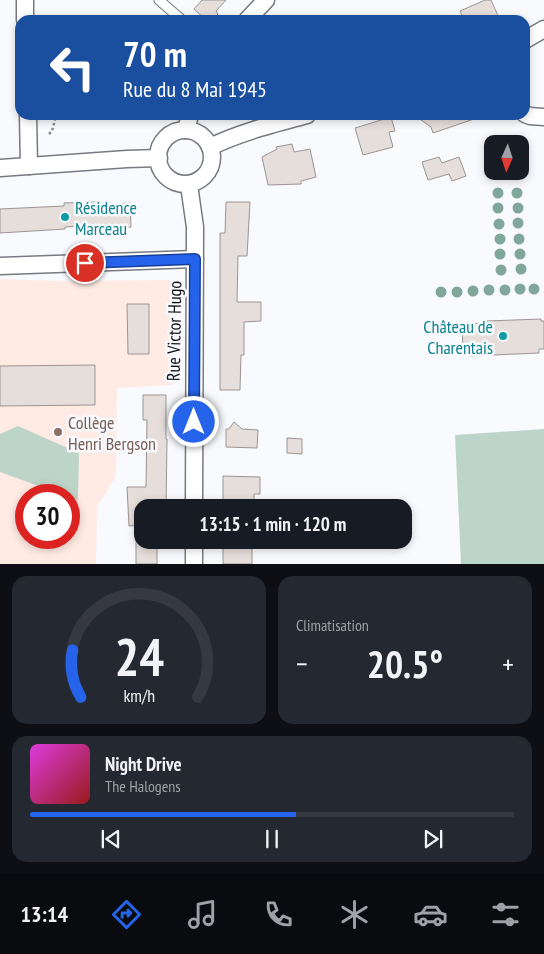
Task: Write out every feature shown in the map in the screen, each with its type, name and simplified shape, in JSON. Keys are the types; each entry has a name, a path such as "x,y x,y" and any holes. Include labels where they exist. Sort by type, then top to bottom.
{"street":[{"path":"25,0 25,15"},
{"path":"252,15 266,0"},
{"path":"530,37 544,29"},
{"path":"530,116 544,118"},
{"path":"28,120 29,166"},
{"path":"210,147 238,135 290,120"},
{"path":"188,122 210,147 211,166 206,175 198,181 189,185 177,184 167,179 161,170 160,150 168,136 188,122"},
{"path":"0,168 127,158 159,158"},
{"name":"Rue Victor Hugo","path":"189,185 196,227 194,499"},
{"path":"0,266 195,259"},
{"path":"194,549 194,564"}],"lane":[{"path":"159,0 176,15"}],"path":[{"path":"49,134 52,132 55,120"}],"shaded area":[{"name":"Collège Henri Bergson","path":"0,279 57,281 170,280 172,385 117,388 116,476 97,507 96,564 0,564"}],"green space":[{"path":"18,426 79,453 78,484 33,484 0,472 0,434"},
{"path":"544,429 544,564 461,564 455,435"}],"building":[{"path":"202,0 226,0 216,11 217,15 201,15 194,9"},
{"path":"485,0 491,0 498,15 462,15 460,11"},
{"path":"381,120 392,120 395,131 389,132 393,147 363,155 355,128"},
{"path":"421,120 471,120 433,133 431,127"},
{"path":"292,144 294,152 310,149 316,177 301,181 301,184 268,185 262,157 277,149 276,147"},
{"path":"439,157 442,163 459,157 466,176 452,181 449,174 428,180 422,162"},
{"name":"Résidence Marceau","path":"97,202 97,205 130,203 131,227 98,228 97,225 0,233 0,209 64,206 64,203"},
{"path":"226,202 250,202 247,256 238,256 237,302 261,302 261,321 244,322 244,355 241,355 240,390 220,390 220,233 225,233"},
{"path":"127,304 149,304 149,354 128,354"},
{"name":"Château de Charentais","path":"541,319 541,321 544,321 544,349 539,349 539,353 470,356 470,352 463,352 462,324"},
{"path":"95,365 95,405 0,406 0,366"},
{"path":"143,395 166,395 166,499 134,499 134,526 129,526 127,487 146,487 147,420 143,420"},
{"path":"234,422 242,429 258,430 257,448 226,447 226,429 229,429"},
{"path":"287,438 302,439 302,454 287,453"},
{"path":"223,476 260,477 260,494 254,494 254,499 223,499"},
{"path":"136,549 157,549 157,564 136,564"},
{"path":"223,549 252,549 252,564 223,564"}],"place":[{"name":"Résidence Marceau","path":"65,217"},
{"name":"Château de Charentais","path":"503,336"},
{"name":"Collège Henri Bergson","path":"58,432"}],"route":[{"path":"85,263 195,259 194,422"}]}
